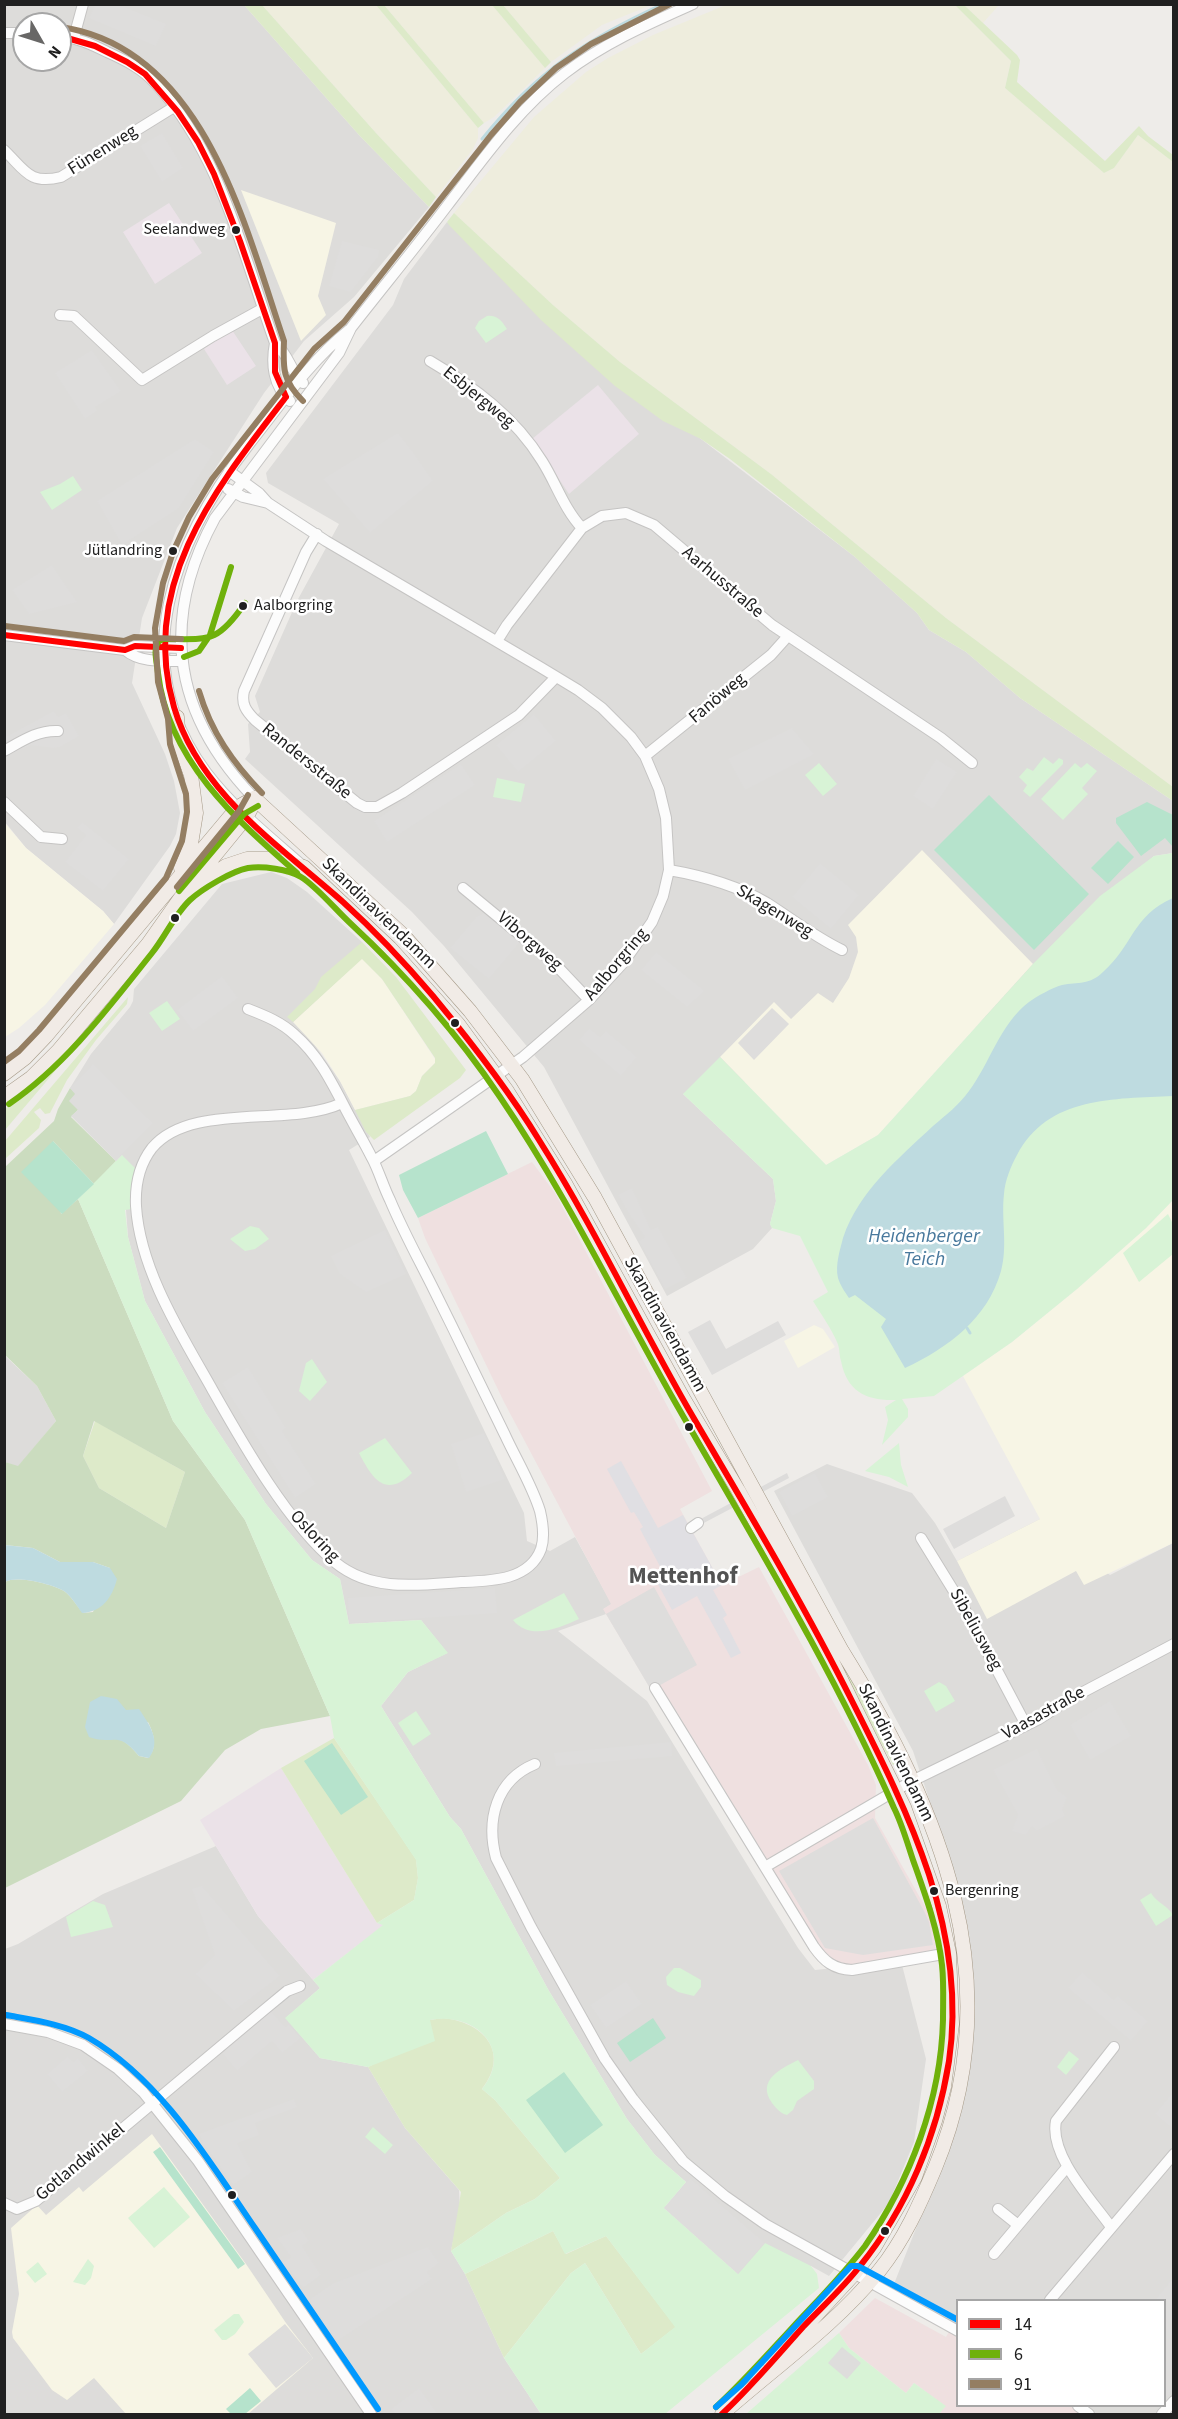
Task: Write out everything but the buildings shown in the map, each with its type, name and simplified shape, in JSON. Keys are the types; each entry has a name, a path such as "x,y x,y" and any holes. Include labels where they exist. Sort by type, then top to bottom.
{"main road":[{"path":"4,1097 31,1078 58,1051 148,944 179,888 191,844 196,813 191,775 179,742 177,717"},
{"path":"4,1074 25,1058 46,1036 179,888 255,798"},
{"name":"Skandinaviendamm","path":"255,798 404,936 470,1011 512,1065 595,1198 842,1651 880,1713 930,1823 952,1886 966,1960 968,2025 959,2095 940,2156 909,2224 889,2257 869,2283 820,2332 747,2391"},
{"name":"Skandinaviendamm","path":"179,888 247,859 271,858 304,867 390,948 458,1024 547,1151 683,1398 756,1521 825,1647 897,1791 933,1884 950,1953 951,2043 944,2087 935,2121 909,2189 874,2248 854,2274 747,2391 722,2415"}],"street":[{"path":"83,4 74,37 141,70 156,84 197,140 229,212 275,343 285,352 300,381 310,390"},
{"name":"Skandinaviendamm","path":"255,798 232,774 210,744 190,698 183,661 182,612 190,572 206,534 241,480 340,351 351,328 512,123 562,75 611,42 693,4"},
{"name":"Fünenweg","path":"4,150 28,175 36,180 61,177 174,107"},
{"path":"60,315 74,316 142,380 262,309"},
{"name":"Skandinaviendamm","path":"304,867 242,812 217,786 200,763 177,717 167,681 164,648 167,607 176,571 197,522 228,471 331,344 351,328"},
{"path":"275,343 272,360 277,381 286,397 297,406"},
{"name":"Esbjergweg","path":"430,361 455,376 511,420 536,451 573,519 582,528"},
{"name":"Aalborgring","path":"228,471 259,493 268,503 317,534 578,690 608,714 631,737 645,756 656,780 663,804 669,847 669,870 658,910 644,936 623,963 590,1000 497,1077 374,1161"},
{"name":"Aalborgring","path":"220,484 253,501 268,503"},
{"name":"Aarhusstraße","path":"497,641 582,528 602,516 626,513 654,525 743,602 788,636 951,745 972,764"},
{"name":"Randersstraße","path":"317,534 292,582 242,700 243,705 255,720 357,803 365,807 377,807 402,793 519,715 556,677"},
{"path":"4,635 125,650 135,646 181,648"},
{"name":"Fanöweg","path":"645,756 771,656 788,636"},
{"path":"125,650 133,657 183,661"},
{"path":"4,751 28,737 48,730 58,731"},
{"path":"4,802 41,837 62,839"},
{"name":"Skagenweg","path":"669,870 715,879 738,888 765,902 818,938 842,950"},
{"name":"Viborgweg","path":"464,888 553,962 590,1000"},
{"name":"Osloring","path":"248,1009 274,1019 297,1037 327,1073 374,1161 399,1220 494,1413 539,1510 544,1536 540,1551 526,1569 512,1576 483,1581 402,1586 368,1580 355,1575 333,1560 287,1509 233,1428 180,1332 153,1277 137,1216 136,1186 142,1164 156,1144 177,1130 201,1122 319,1111 342,1103"},
{"name":"Sibeliusweg","path":"921,1538 963,1606 1026,1725"},
{"name":"Vaasastraße","path":"912,1781 1026,1725 1173,1644"},
{"path":"655,1688 814,1947 827,1963 852,1970 950,1953"},
{"path":"535,1764 519,1773 501,1793 492,1817 493,1846 506,1880 606,2059 633,2099 693,2170 758,2220 956,2330"},
{"path":"765,1867 912,1781"},
{"name":"Gotlandwinkel","path":"4,2203 17,2209 36,2201 280,1997 300,1986"},
{"path":"4,2024 48,2032 83,2046 118,2069 153,2104 216,2188 371,2415"},
{"path":"1111,2227 1067,2167 1053,2133 1056,2121 1113,2047"},
{"path":"1052,2299 1173,2154"},
{"path":"994,2254 1067,2167"},
{"path":"998,2209 1018,2225"},
{"path":"1162,2415 1173,2401"}],"shaded area":[{"path":"4,5 244,5 359,135 429,207 354,297 304,341 264,393 177,528 142,618 132,683 165,754 174,781 180,813 176,834 170,846 114,924 103,911 26,848 5,822"},
{"path":"95,5 119,5 166,24 156,46 89,18"},
{"path":"262,5 376,5 478,128 478,138 473,149 436,197 376,133"},
{"path":"384,5 492,5 545,68 494,117 484,123"},
{"path":"503,5 651,5 602,25 551,62"},
{"path":"726,5 955,5 1011,61 1005,88 1104,173 1114,168 1138,135 1173,162 1173,787 946,618 771,474 620,362 553,305 454,213 534,117 586,72 653,35"},
{"path":"964,5 999,5 983,23"},
{"path":"162,133 183,168 162,182 140,146"},
{"path":"241,190 336,223 318,296 326,315 301,341"},
{"path":"169,203 202,253 155,284 123,232"},
{"path":"447,222 701,439 855,557 917,613 929,630 966,652 1020,698 1173,801 1173,853 1154,856 959,1043 683,1094 773,1179 776,1201 770,1224 772,1228 753,1249 667,1296 544,1067 444,946 412,912 245,759 250,752 248,724 260,712 255,696 297,601 339,524 268,483 266,473 393,305 404,279"},
{"path":"342,241 379,250 378,257 351,292 329,286"},
{"path":"232,330 256,366 227,385 204,349"},
{"path":"92,350 121,391 95,407 97,411 85,419 55,373"},
{"path":"598,385 639,434 569,494 532,439"},
{"path":"399,434 433,481 370,533 323,479"},
{"path":"195,439 214,452 179,508 122,545 97,501"},
{"path":"52,565 77,602 29,614 12,590"},
{"path":"54,711 58,717 66,713 79,736 60,747 31,745 8,755 4,738"},
{"path":"534,714 556,741 518,772 496,745"},
{"path":"792,728 814,754 745,790 728,759"},
{"path":"936,759 957,772 933,809 913,796"},
{"path":"461,764 475,785 387,842 374,821"},
{"path":"4,822 26,848 103,911 114,924 45,1005 5,1037"},
{"path":"82,822 129,859 103,891 65,862 86,835 77,828"},
{"path":"922,850 1033,964 878,1135 826,1165 720,1057 774,1002 791,1019 818,993 833,1003 849,978 858,952 856,937 848,925"},
{"path":"820,863 859,895 831,929 792,897"},
{"path":"271,872 287,878 307,892 362,942 362,958 310,1038 340,1081 370,1137 349,1150 524,1513 527,1541 550,1551 575,1537 612,1604 604,1609 606,1614 558,1631 647,1701 798,1948 815,1970 901,1961 926,2059 914,2142 889,2203 829,2276 811,2266 738,2274 664,2208 686,2182 655,2155 627,2119 549,1991 461,1829 450,1817 381,1706 408,1672 447,1653 421,1620 349,1624 340,1579 312,1560 266,1504 205,1412 145,1301 128,1237 122,1155 116,1161 70,1088 91,1054 130,1007 134,989 222,884"},
{"path":"484,913 521,941 489,979 450,948 476,917"},
{"path":"656,952 705,991 687,1007 641,970"},
{"path":"362,958 382,979 435,1059 435,1063 422,1076 416,1091 410,1096 355,1110 322,1053 293,1022"},
{"path":"222,976 238,998 193,1031 177,1010"},
{"path":"772,1008 789,1024 754,1060 738,1043"},
{"path":"589,1028 600,1037 606,1031 637,1057 621,1076 579,1040"},
{"path":"93,1064 153,1123 116,1161 71,1116 78,1110 69,1101 75,1094 70,1088"},
{"path":"532,1162 555,1193 712,1491 680,1509 722,1585 759,1567 868,1765 876,1785 875,1818 927,1910 932,1923 936,1950 846,1965 834,1963 824,1953 668,1698 659,1703 603,1609 611,1604 504,1402 425,1238 418,1218"},
{"path":"632,1188 651,1230 658,1227 687,1278 665,1289 639,1241 645,1237 618,1195"},
{"path":"1173,1200 1173,1543 1084,1585 1076,1571 987,1619 957,1561 1040,1519 963,1376 1012,1342 1077,1289 1146,1228"},
{"path":"385,1230 406,1274 366,1292 340,1274 331,1256"},
{"path":"710,1320 726,1349 778,1321 786,1335 712,1375 688,1332"},
{"path":"814,1325 823,1329 835,1347 798,1368 784,1341"},
{"path":"4,1355 37,1386 56,1421 18,1467 5,1462"},
{"path":"248,1367 286,1428 282,1431 316,1484 295,1498 222,1383"},
{"path":"484,1433 505,1479 466,1492 451,1444"},
{"path":"621,1461 658,1528 683,1515 722,1585 713,1590 727,1615 723,1618 741,1653 731,1658 697,1596 672,1610 654,1577 663,1572 640,1529 643,1527 634,1512 631,1513 607,1469"},
{"path":"827,1464 912,1493 935,1523 957,1561 1040,1519 1110,1575 1173,1543 1173,2414 1089,2414 1079,2407 1166,2407 1166,2299 956,2299 956,2330 890,2294 955,2130 971,2050 975,2008 959,1889 913,1751 774,1491"},
{"path":"815,1473 828,1497 792,1516 779,1492"},
{"path":"1005,1496 1015,1516 954,1549 943,1529"},
{"path":"654,1587 697,1665 651,1690 606,1614"},
{"path":"495,1588 497,1613 349,1623 348,1598"},
{"path":"1110,1701 1131,1736 1090,1760 1070,1725"},
{"path":"671,1742 672,1756 556,1766 554,1753"},
{"path":"1037,1749 1057,1790 1067,1797 1062,1810 1065,1816 1036,1831 1032,1826 1026,1835 1012,1831 1018,1815 993,1770"},
{"path":"281,1768 377,1923 384,1925 313,1980 258,1916 200,1820"},
{"path":"873,1818 924,1911 929,1922 933,1945 863,1955 825,1948 779,1871"},
{"path":"216,1846 258,1916 320,1988 286,2018 320,2058 368,2067 405,2128 459,2190 460,2208 451,2251 465,2274 504,2358 541,2414 5,2414 5,1949 18,1944 103,1894"},
{"path":"202,1886 280,1976 234,2011 195,1974 215,1955 192,1889"},
{"path":"1082,1972 1114,2000 1118,1996 1148,2021 1131,2041 1068,1988"},
{"path":"626,1981 642,2004 606,2028 590,2005"},
{"path":"271,2011 285,2027 289,2024 301,2038 282,2053 272,2041 237,2071 222,2053"},
{"path":"68,2056 73,2062 78,2058 88,2071 62,2092 47,2074"},
{"path":"1173,2092 1173,2129 1155,2114"},
{"path":"294,2099 297,2107 255,2123 259,2135 237,2143 252,2172 233,2185 199,2134"},
{"path":"152,2134 313,2358 248,2414 126,2414 94,2378 67,2400 52,2390 13,2338 12,2332 19,2294 11,2228 37,2205 46,2215 79,2187 83,2192"},
{"path":"690,2178 765,2243 738,2274 664,2208"},
{"path":"301,2229 309,2241 302,2246 321,2275 303,2288 284,2262 291,2257 277,2238"},
{"path":"428,2247 439,2263 427,2272 432,2279 337,2341 309,2300 332,2284"},
{"path":"1173,2278 1173,2389 1166,2398 1166,2299 1156,2299"},
{"path":"875,2298 946,2337 951,2328 956,2330 956,2407 1079,2407 1089,2414 939,2414 945,2406 914,2383 906,2393 849,2348 839,2333"},
{"path":"285,2324 313,2358 276,2388 248,2354"},
{"path":"842,2347 861,2363 847,2379 828,2363"},
{"path":"419,2388 438,2414 395,2414 391,2409"}],"green space":[{"path":"244,5 262,5 436,197 429,207 359,135"},
{"path":"376,5 384,5 484,123 478,128"},
{"path":"492,5 503,5 551,62 545,68"},
{"path":"955,5 964,5 1017,55 1020,60 1017,82 1105,161 1139,126 1173,155 1173,162 1138,135 1114,168 1104,173 1005,88 1011,61"},
{"path":"454,213 553,305 620,362 771,474 946,618 1173,787 1173,801 1020,698 966,652 929,630 917,613 855,557 730,459 701,439 663,421 615,386 541,320 449,225 447,222"},
{"path":"487,316 499,319 507,329 486,343 475,328 479,321"},
{"path":"73,476 82,490 52,510 40,492"},
{"path":"1044,757 1053,764 1059,758 1063,760 1063,764 1030,797 1023,791 1027,785 1019,777 1027,768 1033,771"},
{"path":"819,763 837,784 823,796 805,775"},
{"path":"1075,763 1081,768 1087,763 1097,771 1082,788 1088,794 1063,820 1041,799"},
{"path":"497,778 525,784 521,802 493,797"},
{"path":"989,795 1089,894 1034,950 934,850"},
{"path":"1147,802 1173,815 1173,847 1165,838 1141,856 1116,823 1116,818"},
{"path":"1118,841 1134,857 1108,884 1091,868"},
{"path":"1173,853 1173,1200 1146,1228 1077,1289 1012,1342 934,1396 902,1399 908,1409 908,1417 882,1445 888,1420 885,1407 896,1400 867,1396 853,1387 848,1380 840,1359 837,1342 813,1301 828,1292 800,1236 772,1228 770,1224 776,1201 773,1179 683,1094 720,1057 826,1165 878,1135 1033,964 1100,896 1154,856"},
{"path":"362,942 396,977 466,1070 460,1078 374,1140 366,1132 355,1110 410,1096 416,1091 422,1076 435,1063 435,1058 382,979 362,959 293,1022 287,1017 315,989 321,977"},
{"path":"128,997 127,1004 96,1040 67,1080 50,1113 45,1114 40,1108 34,1112 41,1120 39,1128 5,1159 5,1141"},
{"path":"167,1001 180,1019 162,1031 149,1013"},
{"path":"94,1022 96,1023 5,1130 5,1109 29,1091"},
{"path":"70,1088 75,1093 78,1110 71,1117 116,1161 94,1184 53,1141 61,1214 78,1199 173,1421 245,1520 330,1716 261,1729 225,1750 181,1801 5,1888 5,1582 17,1579 51,1586 67,1593 83,1613 93,1612 110,1568 93,1562 60,1562 33,1548 5,1545 5,1462 18,1466 56,1421 37,1386 5,1355 5,1167 54,1121","holes":["94,1421 185,1472 166,1528 99,1488 83,1456","148,1722 154,1740 153,1749 148,1758 139,1756 121,1740 96,1739"]},
{"path":"486,1131 508,1174 418,1218 403,1190 399,1175"},
{"path":"53,1141 94,1184 62,1214 21,1172"},
{"path":"122,1155 136,1169 132,1209 125,1210 128,1237 145,1301 205,1412 266,1504 312,1560 340,1579 349,1624 421,1620 448,1653 408,1672 381,1706 450,1817 461,1829 549,1991 627,2119 655,2155 686,2182 664,2208 738,2274 765,2243 811,2266 817,2274 819,2288 665,2414 541,2414 504,2358 571,2273 585,2263 641,2354 675,2327 606,2236 565,2254 553,2231 465,2274 451,2251 506,2213 535,2199 560,2178 495,2100 482,2089 491,2074 494,2060 492,2047 485,2036 474,2027 461,2021 430,2020 435,2041 368,2067 320,2058 285,2018 320,1988 313,1980 383,1925 377,1923 414,1900 418,1878 416,1860 334,1738 330,1716 245,1520 173,1421 78,1199"},
{"path":"1168,1214 1173,1224 1173,1254 1139,1282 1123,1253"},
{"path":"250,1226 259,1228 269,1239 255,1249 245,1251 230,1239"},
{"path":"312,1359 327,1382 310,1401 299,1391 306,1363"},
{"path":"95,1421 185,1472 166,1528 99,1488 83,1456"},
{"path":"385,1438 412,1473 403,1481 387,1485 374,1477 359,1453"},
{"path":"899,1443 901,1465 908,1487 889,1477 865,1471"},
{"path":"769,1526 898,1762 893,1765 764,1528"},
{"path":"564,1593 579,1619 545,1631 528,1630 513,1620"},
{"path":"939,1682 946,1686 955,1701 936,1712 924,1691"},
{"path":"416,1711 431,1734 413,1746 398,1723"},
{"path":"334,1738 416,1859 418,1878 414,1900 377,1923 281,1768"},
{"path":"332,1743 368,1797 341,1815 304,1761"},
{"path":"1151,1893 1173,1915 1156,1926 1140,1900"},
{"path":"93,1901 105,1905 113,1927 71,1937 66,1917"},
{"path":"674,1968 680,1968 701,1980 701,1987 694,1996 678,1992 667,1985 666,1977"},
{"path":"443,2018 470,2026 481,2032 488,2041 493,2051 494,2063 482,2089 495,2100 560,2178 535,2199 506,2213 451,2251 461,2192 405,2128 368,2067 385,2059 430,2020"},
{"path":"653,2018 666,2038 630,2062 617,2043"},
{"path":"1069,2051 1079,2059 1066,2075 1057,2067"},
{"path":"798,2060 814,2081 814,2089 797,2101 793,2110 787,2115 780,2112 772,2103 767,2088 778,2071"},
{"path":"564,2072 603,2125 565,2153 526,2100"},
{"path":"373,2127 393,2145 385,2154 365,2137"},
{"path":"160,2147 245,2264 238,2269 153,2152"},
{"path":"164,2187 190,2217 154,2248 128,2218"},
{"path":"553,2231 566,2254 606,2236 676,2327 641,2354 585,2263 571,2273 504,2358 465,2274"},
{"path":"88,2259 94,2266 91,2278 85,2285 73,2282"},
{"path":"38,2262 47,2274 35,2283 26,2272"},
{"path":"234,2314 239,2314 244,2322 235,2334 222,2340 214,2330"},
{"path":"839,2333 849,2348 906,2393 914,2383 946,2406 939,2414 746,2414"},
{"path":"250,2388 261,2401 245,2414 231,2414 226,2409"}],"water":[{"name":"Heidenberger Teich","path":"1173,898 1173,1096 1128,1098 1084,1104 1046,1121 1030,1136 1015,1159 1006,1184 1003,1203 1003,1262 995,1288 987,1303 964,1330 951,1341 905,1368 881,1327 886,1319 855,1295 849,1298 838,1278 837,1263 843,1238 859,1205 893,1164 965,1096 1003,1032 1019,1011 1032,1000 1054,988 1089,981 1098,976 1121,952 1141,922 1159,905"},
{"path":"4,1545 33,1548 60,1562 93,1562 110,1568 117,1579 115,1586 101,1607 82,1613 69,1596 58,1588 17,1579 5,1582"},
{"path":"101,1696 117,1699 126,1710 139,1709 153,1733 153,1752 149,1758 139,1756 120,1740 89,1737 85,1727 90,1702"}],"pier":[{"path":"787,1473 789,1478 700,1525 697,1521"}],"waterway":[{"path":"482,139 522,95 564,60 610,30 663,4"},
{"path":"967,1328 970,1333"}],"transit line":[{"name":"91","path":"4,1062 19,1051 39,1030 166,878 182,841 187,812 186,794 170,744 168,719 158,682 155,628 163,583 173,552 189,517 212,479 314,349 344,322 491,135 520,102 556,68 591,44 670,4"},
{"name":"91","path":"72,30 110,42 151,69 184,105 212,149 253,246 284,341 284,366 287,380 303,401"},
{"name":"14","path":"72,39 95,46 145,74 178,112 198,142 214,174 240,241 275,343 275,372 286,397"},
{"name":"14","path":"286,397 210,503 190,540 175,579 166,619 166,662 174,707 186,738 202,766 244,816 355,913 412,971 475,1048 527,1121 578,1206 670,1376 773,1554 833,1664 913,1830 942,1920 950,1966 953,2013 949,2061 937,2117 918,2170 892,2220 860,2266 722,2414"},
{"name":"6","path":"184,657 199,651 210,635 231,567"},
{"name":"6","path":"245,603 227,626 211,636 163,639 158,642 156,653 158,673 164,704 175,733 190,760 228,809 297,873"},
{"name":"91","path":"5,626 124,641 134,637 181,639"},
{"name":"14","path":"4,635 125,650 135,646 181,648"},
{"name":"91","path":"199,691 210,720 224,746 262,793"},
{"name":"91","path":"177,887 239,811 248,795"},
{"name":"6","path":"179,891 244,814 258,806"},
{"name":"6","path":"9,1104 49,1072 86,1034 120,994 180,912 195,896 226,877 248,868 261,867 289,872 307,881 410,984 448,1027 500,1097 569,1209 675,1402 818,1653 897,1814 930,1912 943,1972 941,2050 929,2110 920,2139 896,2195 881,2221 865,2246 839,2278 716,2407"},
{"path":"6,2015 59,2026 89,2038 115,2055 161,2099 220,2176 378,2409"},
{"path":"716,2407 741,2385 851,2266 858,2266 956,2319"}],"place":[{"name":"Seelandweg","path":"236,230"},
{"name":"Jütlandring","path":"173,551"},
{"name":"Aalborgring","path":"243,606"},
{"name":"Bergenring","path":"934,1891"}],"district":[{"name":"Mettenhof","path":"683,1578"}]}
